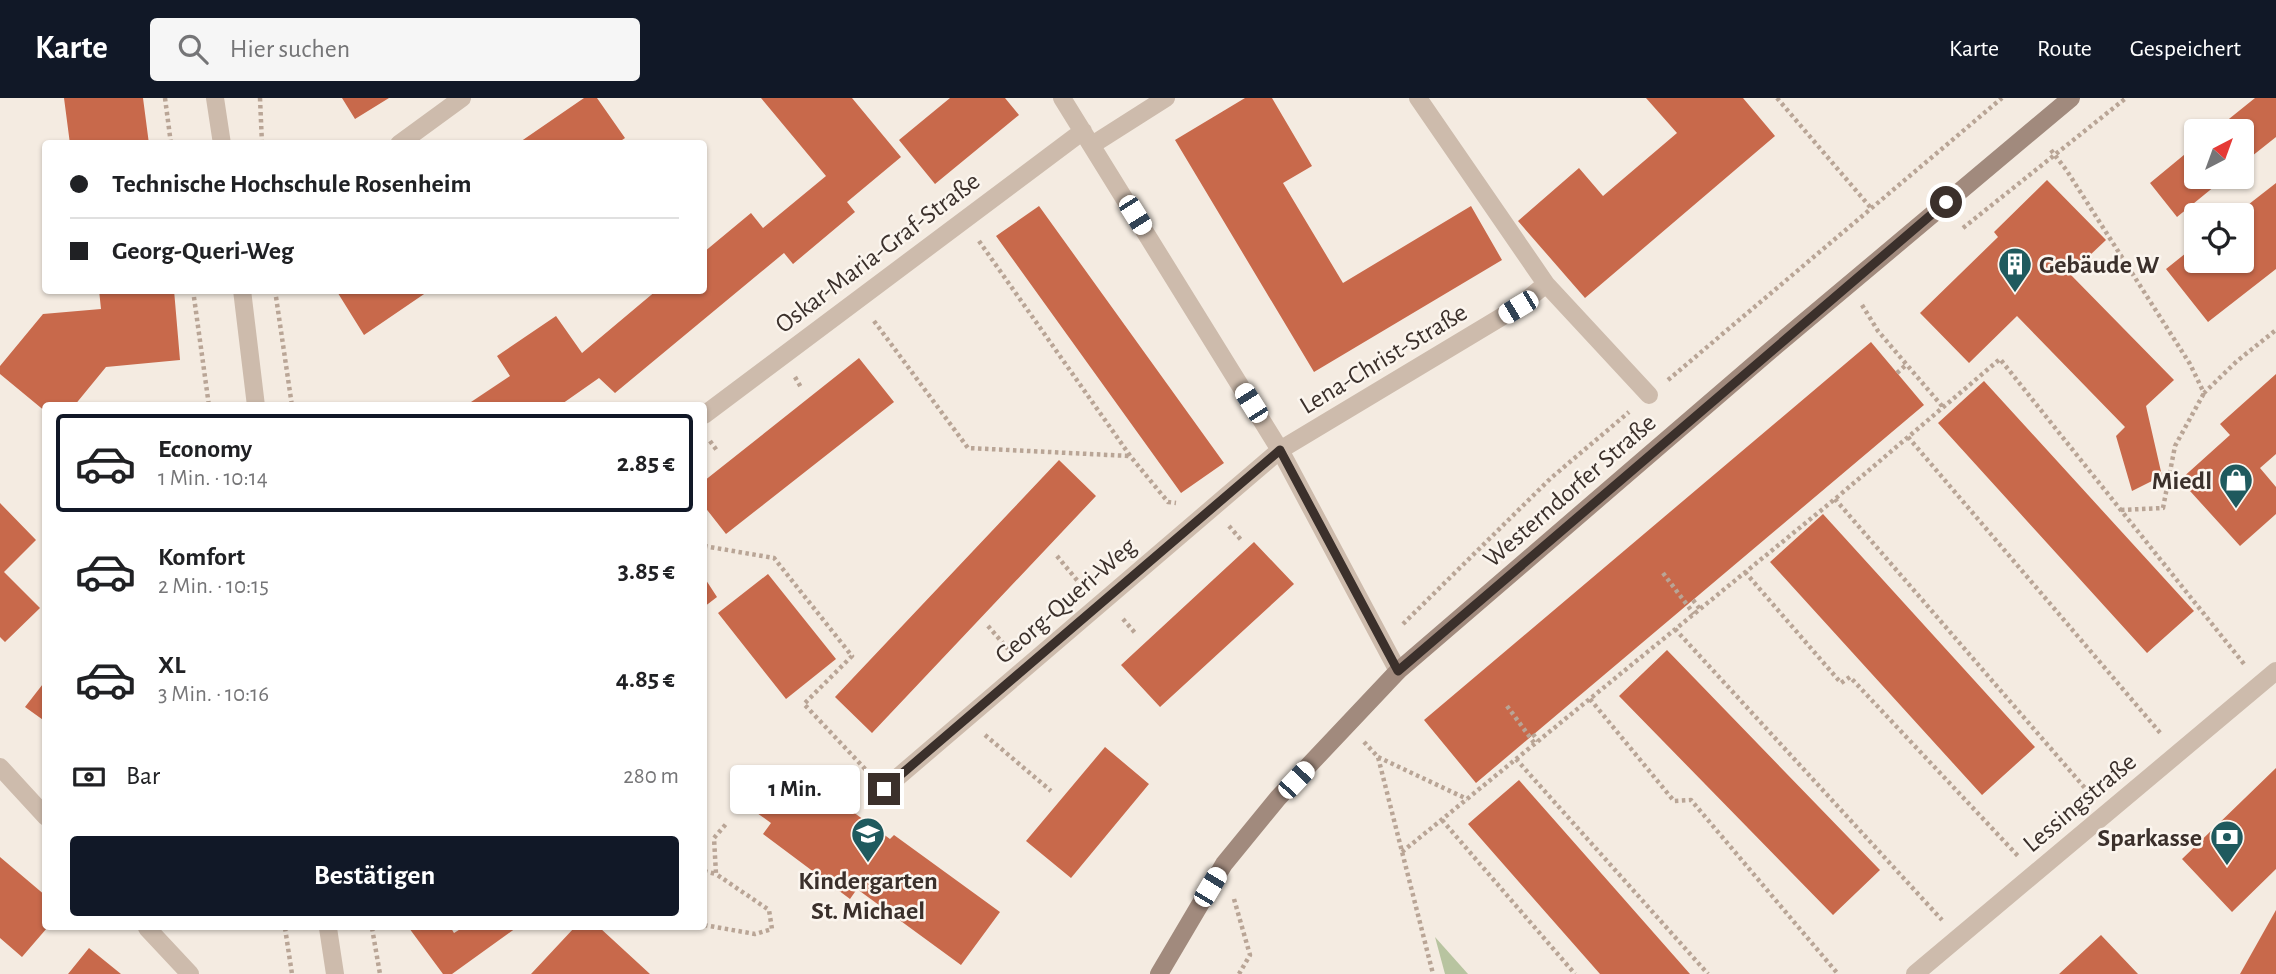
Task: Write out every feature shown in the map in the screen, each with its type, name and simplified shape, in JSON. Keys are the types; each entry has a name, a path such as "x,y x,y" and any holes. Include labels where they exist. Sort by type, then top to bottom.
{"main road":[{"name":"Westerndorfer Straße","path":"1159,974 1224,864 1278,798 1398,671 2071,98"}],"street":[{"path":"215,98 221,140"},
{"path":"404,140 462,98"},
{"path":"1062,98 1280,450 1398,671"},
{"path":"1087,138 1166,98"},
{"path":"1423,100 1546,284 1649,396"},
{"name":"Oskar-Maria-Graf-Straße","path":"707,413 964,219 1087,138"},
{"name":"Lena-Christ-Straße","path":"1280,450 1518,307 1546,284"},
{"path":"242,294 256,402"},
{"name":"Georg-Queri-Weg","path":"884,789 1280,450"},
{"name":"Lessingstraße","path":"1916,974 2276,671"},
{"path":"0,767 42,813"},
{"path":"149,930 190,974"},
{"path":"328,930 335,974"}],"path":[{"path":"165,98 170,140"},
{"path":"260,98 262,140"},
{"path":"1777,98 1871,208"},
{"path":"1384,646 1551,478 2002,98"},
{"path":"2035,170 2126,98"},
{"path":"2034,131 2056,156 2190,364 2204,394"},
{"path":"964,219 1131,457 1168,502 1213,508"},
{"path":"194,294 208,402"},
{"path":"276,294 291,402"},
{"path":"857,298 968,448 1131,457"},
{"path":"1858,300 1878,331 1942,406"},
{"path":"2121,510 2163,508 2175,446 2204,394 2237,361 2276,330"},
{"path":"1402,852 1835,499 2000,359 2260,684"},
{"path":"1897,373 1907,364"},
{"path":"1908,437 2178,753"},
{"path":"1835,499 2107,813"},
{"path":"707,547 774,558 852,656 804,704 884,789"},
{"path":"1056,556 1099,605"},
{"path":"1745,572 1842,683 1850,677 2035,874"},
{"path":"1663,573 1694,614"},
{"path":"1693,600 1700,609"},
{"path":"1675,629 1958,938"},
{"path":"1590,699 1674,801 1691,800 1838,974"},
{"path":"1507,706 1537,742"},
{"path":"966,719 1051,791"},
{"path":"1348,724 1378,757 1467,799"},
{"path":"1534,734 1537,742"},
{"path":"1378,757 1433,974"},
{"path":"1516,759 1708,974"},
{"path":"1441,820 1575,974"},
{"path":"716,874 714,838 726,824"},
{"path":"1224,864 1250,955 1239,974"},
{"path":"707,871 716,874 769,910 772,929 755,934 707,926"},
{"path":"285,930 292,974"},
{"path":"372,930 380,974"}],"green space":[{"path":"1435,937 1468,974 1445,974"}],"building":[{"path":"64,98 143,98 148,140 69,140"},
{"path":"342,98 389,98 355,119"},
{"path":"584,98 597,98 625,138 622,140 523,140"},
{"path":"761,98 852,98 901,157 847,202 855,212 793,264 784,253 615,393 599,378 565,402 471,402 510,376 497,356 556,316 582,353 652,294 707,294 707,250 751,213 763,228 826,176"},
{"path":"950,98 1005,98 1019,115 935,184 899,140"},
{"path":"1245,98 1272,98 1312,166 1283,183 1343,283 1471,206 1502,260 1314,372 1175,140"},
{"path":"1646,98 1743,98 1775,136 1585,298 1518,221 1579,168 1603,196 1677,133"},
{"path":"2255,98 2276,98 2276,137 2254,154 2254,119 2229,119"},
{"path":"2184,155 2184,189 2211,189 2194,203 2184,203 2184,211 2177,217 2150,183"},
{"name":"Gebäude W","path":"2047,180 2106,240 2070,274 2174,380 2146,406 2162,476 2132,491 2116,436 2125,427 2017,316 1969,363 1920,313 1998,237 1994,232"},
{"path":"2276,183 2276,269 2208,322 2166,269 2184,255 2184,273 2254,273 2254,203 2250,203"},
{"path":"1039,206 1224,463 1181,493 996,236"},
{"path":"99,294 174,294 180,360 106,367 77,402 42,402 42,409 0,374 0,366 43,314 101,309"},
{"path":"338,294 424,294 364,335"},
{"path":"1871,342 1924,405 1476,783 1424,720"},
{"path":"859,358 894,402 726,534 707,510 707,479"},
{"path":"2276,374 2276,454 2260,468 2276,487 2276,514 2240,546 2180,480 2230,435 2220,424"},
{"path":"1984,381 2194,611 2147,653 1938,423"},
{"path":"1059,460 1096,496 872,733 835,697"},
{"path":"0,503 36,540 4,572 40,608 5,642 0,637"},
{"path":"1823,514 2035,747 1982,795 1770,562"},
{"path":"1254,542 1294,584 1160,707 1121,665"},
{"path":"768,574 836,659 786,699 718,613"},
{"path":"707,582 717,597 707,605"},
{"path":"1667,650 1880,870 1833,915 1619,696"},
{"path":"42,685 42,719 25,707"},
{"path":"1105,747 1149,784 1071,878 1026,841"},
{"name":"Kindergarten St. Michael","path":"760,765 797,793 808,779 890,839 894,835 1000,912 961,965 857,889 850,899 763,834 771,823 736,798"},
{"path":"2276,768 2276,869 2232,912 2182,859"},
{"path":"1519,780 1690,974 1600,974 1468,824"},
{"path":"0,857 42,893 42,930 45,930 22,957 0,938"},
{"path":"2276,910 2276,974 2240,974"},
{"path":"410,930 452,930 454,933 459,930 513,930 452,974 443,974"},
{"path":"572,930 602,930 650,974 531,974"},
{"path":"2101,935 2138,974 2059,974"},
{"path":"89,948 121,974 68,974"}],"place":[{"name":"Gebäude W","path":"2015,294"},
{"name":"Miedl","path":"2236,510"},
{"name":"Kindergarten St. Michael","path":"868,864"},
{"name":"Sparkasse","path":"2227,867"}],"route":[{"path":"884,789 1280,450 1398,671 1946,202"}]}
